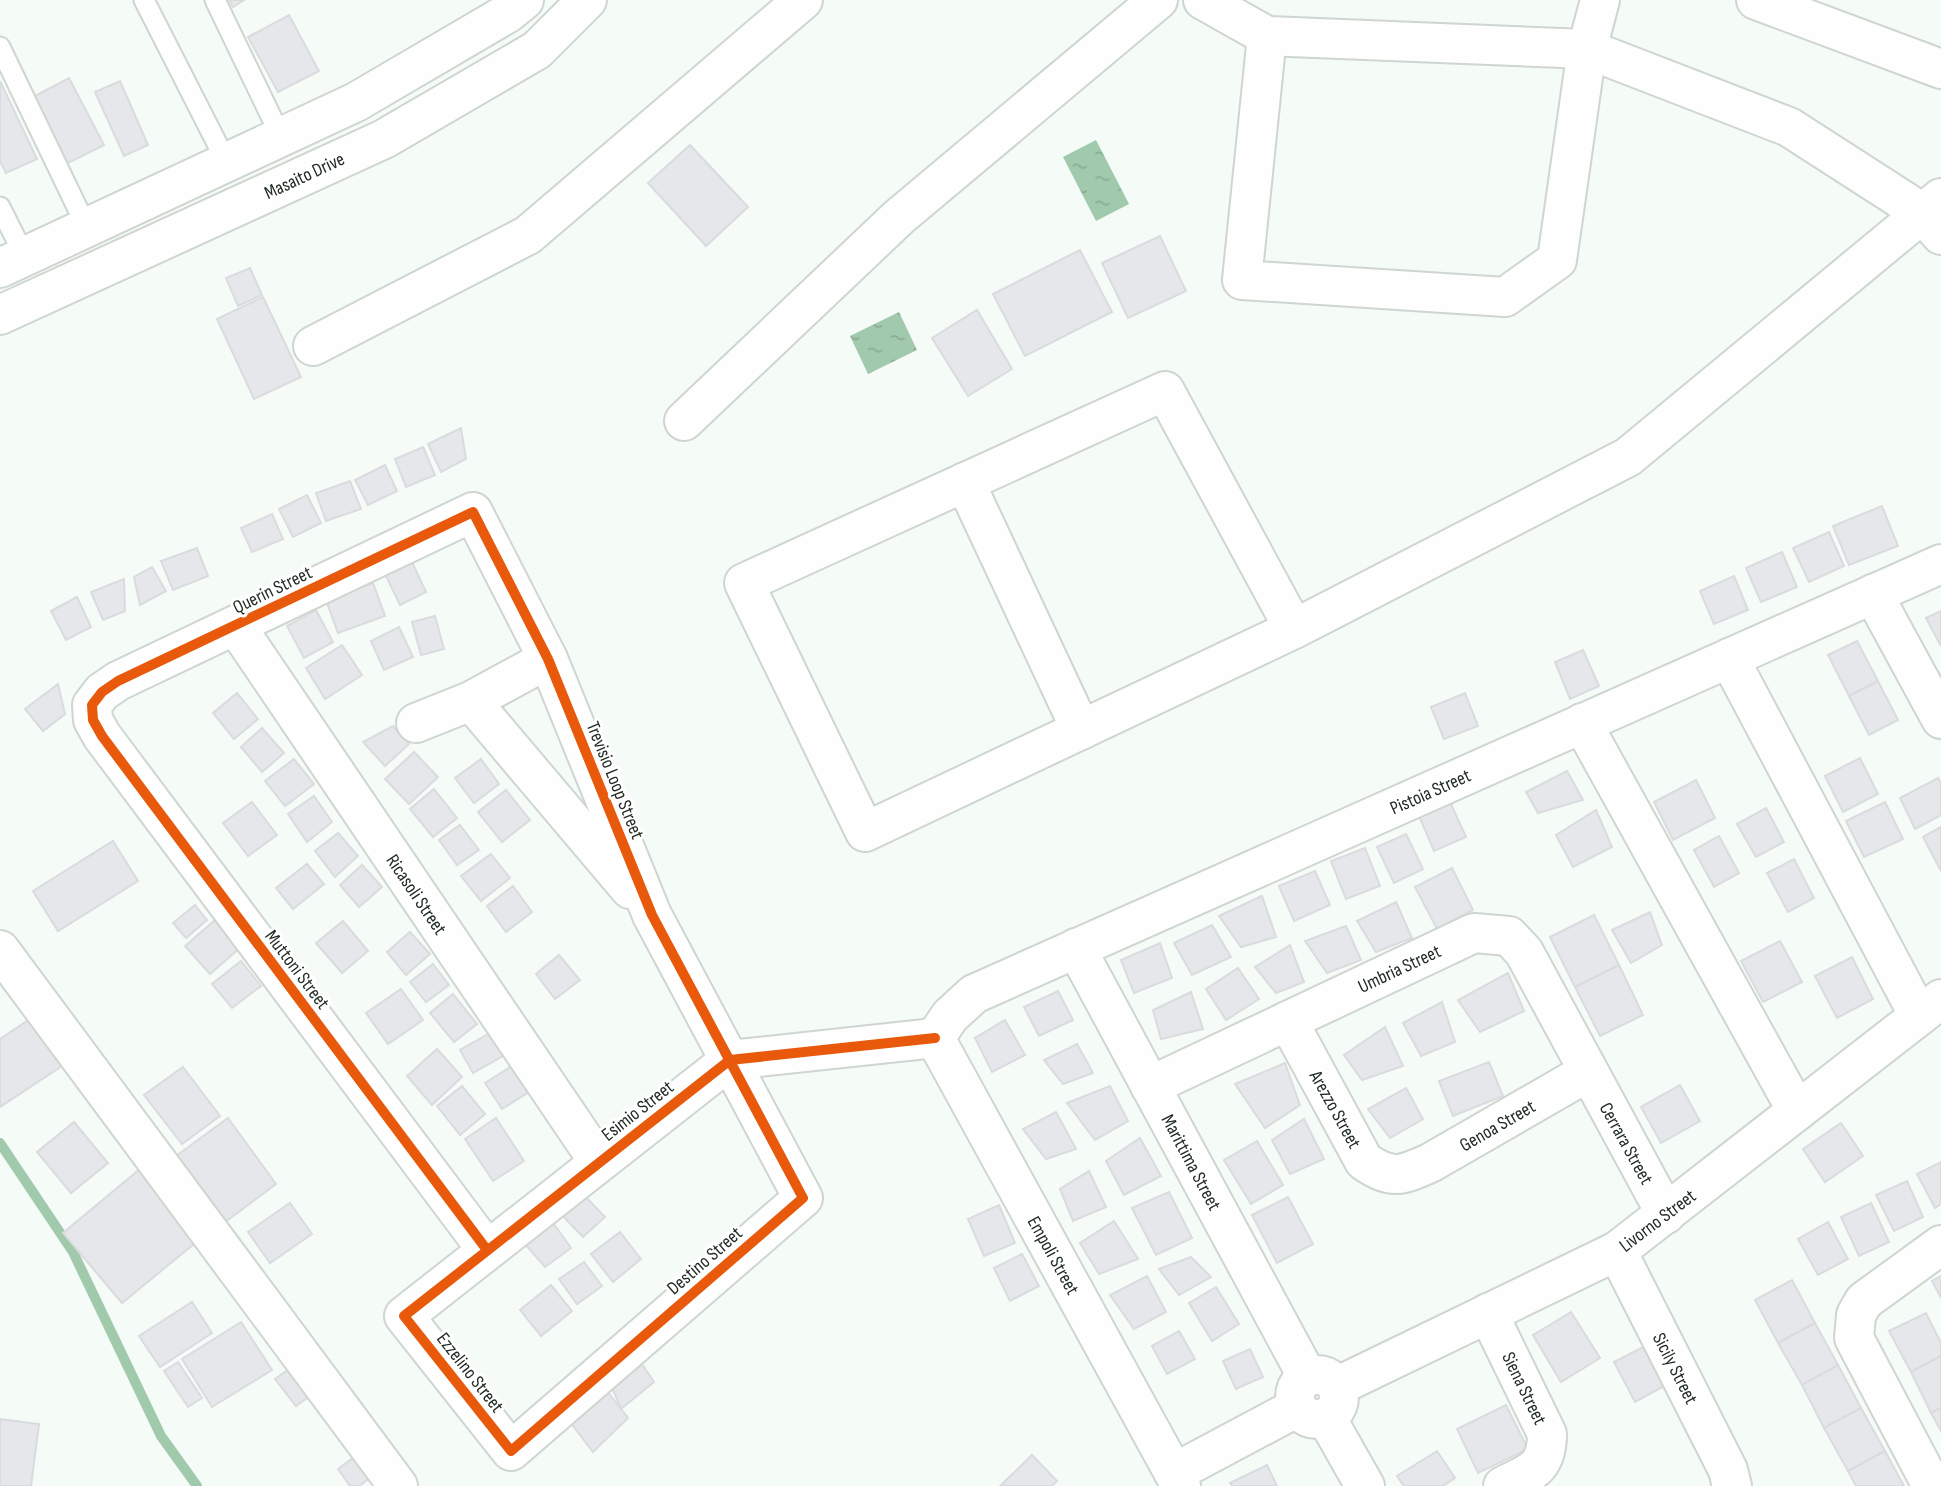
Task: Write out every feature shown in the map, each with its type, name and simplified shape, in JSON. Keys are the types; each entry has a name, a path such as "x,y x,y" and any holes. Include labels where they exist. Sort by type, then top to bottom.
{"street":[{"path":"12,262 356,102 508,13 524,0"},
{"name":"Masaito Drive","path":"0,315 384,139 537,50 587,0"},
{"path":"313,346 528,234 803,0"},
{"path":"684,421 899,216 1158,0"},
{"path":"1203,0 1267,36 1587,49 1789,127 1934,215 1628,457 1294,629 865,832 744,583 1165,391 1294,629"},
{"path":"1267,36 1242,280 1505,297 1557,260 1587,49 1600,0"},
{"path":"1756,0 1941,69"},
{"path":"965,482 1081,730"},
{"name":"Querin Street","path":"92,705 102,692 118,681 473,512"},
{"name":"Trevisio Loop Street","path":"473,512 548,659 652,915 730,1060"},
{"name":"Pistoia Street","path":"935,1038 950,1016 974,994 1941,564"},
{"path":"1873,594 1941,719"},
{"name":"Ricasoli Street","path":"236,626 599,1162"},
{"path":"1729,658 1930,1008"},
{"path":"416,723 471,701 548,659"},
{"path":"471,701 652,915"},
{"name":"Muttoni Street","path":"92,705 93,720 102,736 487,1251"},
{"path":"1582,723 1797,1111"},
{"name":"Umbria Street","path":"1150,1086 1474,933 1509,936 1524,952 1588,1072"},
{"name":"Marittima Street","path":"1076,948 1317,1397"},
{"path":"0,950 398,1486"},
{"name":"Livorno Street","path":"1177,1479 1317,1397 1617,1251 1930,1008"},
{"name":"Arezzo Street","path":"1288,1021 1364,1161 1380,1171 1404,1175"},
{"path":"730,1060 935,1038"},
{"name":"Empoli Street","path":"935,1038 1177,1479"},
{"name":"Esimio Street","path":"404,1316 730,1060"},
{"name":"Destino Street","path":"511,1451 803,1198 730,1060"},
{"name":"Genoa Street","path":"1404,1175 1430,1163 1588,1072"},
{"name":"Cerrara Street","path":"1588,1072 1666,1214"},
{"path":"1932,1486 1854,1338 1856,1315 1864,1301 1941,1245"},
{"name":"Sicily Street","path":"1617,1251 1728,1470 1732,1486"},
{"name":"Siena Street","path":"1488,1313 1547,1434 1547,1452 1535,1470 1503,1486"},
{"name":"Ezzelino Street","path":"404,1316 511,1451"},
{"path":"1317,1397 1365,1486"}],"lane":[{"path":"144,0 227,163"},
{"path":"215,0 281,137"},
{"path":"0,47 87,228"},
{"path":"0,206 12,262"}],"water":[{"path":"1096,140 1129,204 1096,221 1063,157"},
{"path":"899,312 917,350 868,374 850,336"}],"building":[{"path":"229,0 244,0 233,7"},
{"path":"289,15 319,71 278,92 248,37"},
{"path":"69,78 104,145 66,164 31,98"},
{"path":"0,81 37,159 6,173 0,161"},
{"path":"120,81 148,145 124,156 95,92"},
{"path":"690,145 748,207 706,246 648,183"},
{"path":"1160,236 1186,291 1128,318 1102,263"},
{"path":"1080,250 1112,312 1025,356 993,294"},
{"path":"250,268 262,295 238,306 226,278"},
{"path":"263,297 301,377 254,399 217,319"},
{"path":"977,310 1012,369 968,396 932,338"},
{"path":"461,428 466,459 441,472 428,444"},
{"path":"423,447 435,475 406,487 395,459"},
{"path":"385,465 397,491 368,505 355,480"},
{"path":"350,481 361,509 326,521 316,493"},
{"path":"307,495 321,523 293,537 279,509"},
{"path":"1882,506 1898,546 1849,565 1833,526"},
{"path":"272,514 283,539 252,552 241,528"},
{"path":"1829,532 1844,566 1809,582 1793,548"},
{"path":"197,548 208,576 173,590 161,561"},
{"path":"1782,552 1797,587 1761,602 1746,568"},
{"path":"412,562 426,592 400,605 385,574"},
{"path":"152,567 166,591 140,605 134,577"},
{"path":"1734,576 1748,610 1714,624 1700,591"},
{"path":"124,579 125,611 103,620 91,592"},
{"path":"373,583 385,616 338,633 326,600"},
{"path":"77,597 91,627 66,640 51,611"},
{"path":"316,610 333,642 304,658 287,626"},
{"path":"1941,611 1941,646 1926,618"},
{"path":"435,616 444,649 421,655 412,622"},
{"path":"399,627 413,657 384,670 371,641"},
{"path":"1857,641 1878,681 1849,696 1828,655"},
{"path":"342,645 362,675 325,699 306,668"},
{"path":"1583,650 1599,686 1570,699 1555,662"},
{"path":"1878,681 1898,720 1869,735 1849,696"},
{"path":"58,684 65,714 43,731 25,709"},
{"path":"237,693 258,719 234,739 213,713"},
{"path":"1465,693 1478,726 1444,739 1431,707"},
{"path":"393,726 409,744 385,766 363,742"},
{"path":"262,728 284,753 262,772 241,747"},
{"path":"414,752 438,777 409,804 385,779"},
{"path":"1860,758 1878,794 1843,812 1825,776"},
{"path":"294,759 314,784 285,806 265,781"},
{"path":"481,759 499,784 474,803 455,778"},
{"path":"1567,771 1583,800 1538,813 1526,792"},
{"path":"1938,778 1941,783 1941,815 1915,829 1900,798"},
{"path":"1696,780 1715,818 1673,840 1654,802"},
{"path":"434,789 457,818 433,837 410,809"},
{"path":"506,790 530,820 502,842 478,812"},
{"path":"314,796 332,822 307,842 288,814"},
{"path":"252,802 277,835 248,856 223,823"},
{"path":"1450,802 1466,837 1434,851 1419,816"},
{"path":"1885,802 1903,839 1864,857 1846,821"},
{"path":"1766,808 1784,842 1756,857 1737,824"},
{"path":"1596,810 1612,847 1573,867 1556,835"},
{"path":"460,825 479,850 457,865 439,840"},
{"path":"1941,827 1941,871 1923,837"},
{"path":"338,833 358,856 335,877 315,851"},
{"path":"1406,834 1423,869 1394,883 1377,847"},
{"path":"1719,836 1739,873 1714,887 1694,850"},
{"path":"113,841 138,881 58,931 33,891"},
{"path":"1365,848 1380,886 1346,899 1331,861"},
{"path":"491,854 510,878 481,901 461,876"},
{"path":"1794,859 1814,898 1788,912 1767,873"},
{"path":"307,864 324,884 293,909 276,888"},
{"path":"362,865 382,887 359,907 340,885"},
{"path":"1452,868 1473,910 1437,929 1415,887"},
{"path":"1315,871 1330,905 1294,921 1279,886"},
{"path":"513,886 532,912 506,932 487,906"},
{"path":"1262,896 1276,937 1241,947 1219,916"},
{"path":"1396,902 1412,938 1376,952 1357,921"},
{"path":"195,905 207,920 186,938 173,923"},
{"path":"1650,912 1662,945 1631,963 1612,930"},
{"path":"1594,915 1619,965 1575,987 1550,937"},
{"path":"215,920 240,948 210,974 185,946"},
{"path":"343,921 368,951 342,973 316,943"},
{"path":"1212,925 1231,957 1192,975 1174,943"},
{"path":"1346,926 1361,960 1327,973 1305,941"},
{"path":"410,932 430,954 406,975 387,952"},
{"path":"1780,941 1802,982 1763,1002 1741,961"},
{"path":"1160,943 1172,978 1134,993 1121,960"},
{"path":"1290,945 1304,982 1276,993 1255,967"},
{"path":"559,955 580,980 555,999 536,974"},
{"path":"1852,957 1873,999 1837,1018 1815,976"},
{"path":"241,961 261,986 232,1008 212,984"},
{"path":"433,964 449,985 426,1002 410,982"},
{"path":"1619,965 1643,1015 1600,1036 1575,987"},
{"path":"1238,968 1259,999 1226,1020 1206,989"},
{"path":"1508,973 1524,1011 1480,1032 1458,1000"},
{"path":"401,989 423,1020 388,1044 366,1013"},
{"path":"1058,991 1073,1020 1039,1036 1024,1007"},
{"path":"1191,992 1203,1029 1161,1039 1153,1010"},
{"path":"453,994 477,1024 454,1042 430,1013"},
{"path":"1442,1002 1455,1042 1421,1056 1403,1023"},
{"path":"33,1017 65,1064 0,1107 0,1039"},
{"path":"1005,1020 1025,1055 992,1072 975,1038"},
{"path":"1385,1027 1403,1066 1362,1080 1344,1055"},
{"path":"490,1033 503,1056 473,1073 460,1050"},
{"path":"1077,1044 1093,1073 1063,1084 1044,1060"},
{"path":"437,1049 462,1077 432,1105 407,1076"},
{"path":"1489,1062 1503,1096 1453,1116 1439,1081"},
{"path":"1285,1063 1300,1105 1265,1128 1235,1084"},
{"path":"512,1066 529,1092 502,1109 485,1083"},
{"path":"183,1067 220,1116 182,1144 144,1095"},
{"path":"1680,1085 1700,1121 1661,1143 1641,1107"},
{"path":"462,1086 485,1114 460,1135 437,1106"},
{"path":"1110,1086 1128,1121 1095,1140 1067,1103"},
{"path":"1406,1088 1423,1119 1390,1138 1368,1109"},
{"path":"1056,1112 1076,1149 1046,1159 1023,1129"},
{"path":"228,1118 276,1184 221,1225 172,1159"},
{"path":"496,1118 524,1161 493,1181 465,1139"},
{"path":"1304,1119 1324,1159 1290,1174 1272,1140"},
{"path":"74,1122 108,1163 71,1193 37,1152"},
{"path":"1841,1123 1863,1156 1825,1182 1803,1149"},
{"path":"1140,1138 1161,1176 1124,1195 1106,1161"},
{"path":"1257,1141 1283,1185 1251,1204 1224,1160"},
{"path":"1941,1162 1941,1204 1935,1208 1917,1174"},
{"path":"140,1169 200,1239 122,1303 63,1233"},
{"path":"1089,1171 1106,1207 1073,1221 1060,1189"},
{"path":"1907,1181 1923,1217 1894,1231 1876,1195"},
{"path":"581,1192 605,1217 583,1237 559,1212"},
{"path":"1169,1192 1192,1238 1156,1255 1132,1208"},
{"path":"1288,1197 1313,1244 1277,1263 1252,1215"},
{"path":"290,1203 312,1234 270,1263 248,1232"},
{"path":"1871,1203 1889,1242 1859,1256 1841,1217"},
{"path":"999,1205 1015,1243 984,1256 968,1219"},
{"path":"551,1220 571,1248 545,1267 525,1244"},
{"path":"1114,1221 1138,1259 1099,1274 1080,1243"},
{"path":"1828,1222 1848,1259 1818,1275 1798,1239"},
{"path":"620,1232 641,1259 613,1282 591,1254"},
{"path":"1022,1254 1039,1286 1010,1301 994,1268"},
{"path":"1191,1257 1211,1277 1179,1295 1159,1269"},
{"path":"584,1262 602,1286 577,1304 559,1279"},
{"path":"1147,1276 1166,1312 1134,1329 1110,1295"},
{"path":"1941,1276 1941,1298 1932,1281"},
{"path":"1792,1280 1815,1323 1778,1343 1755,1300"},
{"path":"551,1285 572,1311 541,1336 520,1310"},
{"path":"1216,1287 1239,1324 1212,1341 1189,1303"},
{"path":"192,1302 212,1333 160,1367 139,1336"},
{"path":"1571,1312 1600,1358 1561,1382 1533,1335"},
{"path":"1926,1313 1941,1343 1941,1356 1911,1372 1889,1331"},
{"path":"241,1322 272,1370 212,1407 182,1359"},
{"path":"1815,1323 1838,1365 1802,1385 1778,1343"},
{"path":"1179,1331 1195,1359 1167,1374 1152,1346"},
{"path":"1645,1346 1666,1385 1635,1402 1614,1362"},
{"path":"1250,1349 1263,1377 1236,1389 1223,1361"},
{"path":"636,1355 654,1382 621,1409 608,1378"},
{"path":"1941,1356 1941,1408 1931,1413 1911,1372"},
{"path":"178,1362 202,1398 188,1407 164,1371"},
{"path":"295,1365 315,1392 296,1406 275,1379"},
{"path":"1838,1365 1861,1408 1824,1428 1802,1385"},
{"path":"603,1386 628,1418 593,1452 567,1418"},
{"path":"1506,1405 1528,1449 1478,1473 1457,1429"},
{"path":"1861,1408 1885,1451 1848,1471 1824,1428"},
{"path":"1941,1408 1941,1431 1931,1413"},
{"path":"0,1419 39,1424 31,1486 0,1486"},
{"path":"365,1449 381,1470 359,1486 350,1486 338,1469"},
{"path":"1437,1451 1455,1478 1443,1486 1404,1486 1397,1476"},
{"path":"1885,1451 1904,1486 1856,1486 1848,1471"},
{"path":"1032,1455 1057,1481 1052,1486 1000,1486"},
{"path":"1267,1465 1277,1486 1232,1486 1230,1483"}],"waterway":[{"path":"0,1143 73,1252 161,1436 197,1486"}],"cycle path":[{"path":"487,1250 102,736 93,720 92,705 102,692 118,681 473,512 548,659 652,915 803,1198 511,1451 404,1316 730,1060 935,1038"}]}
